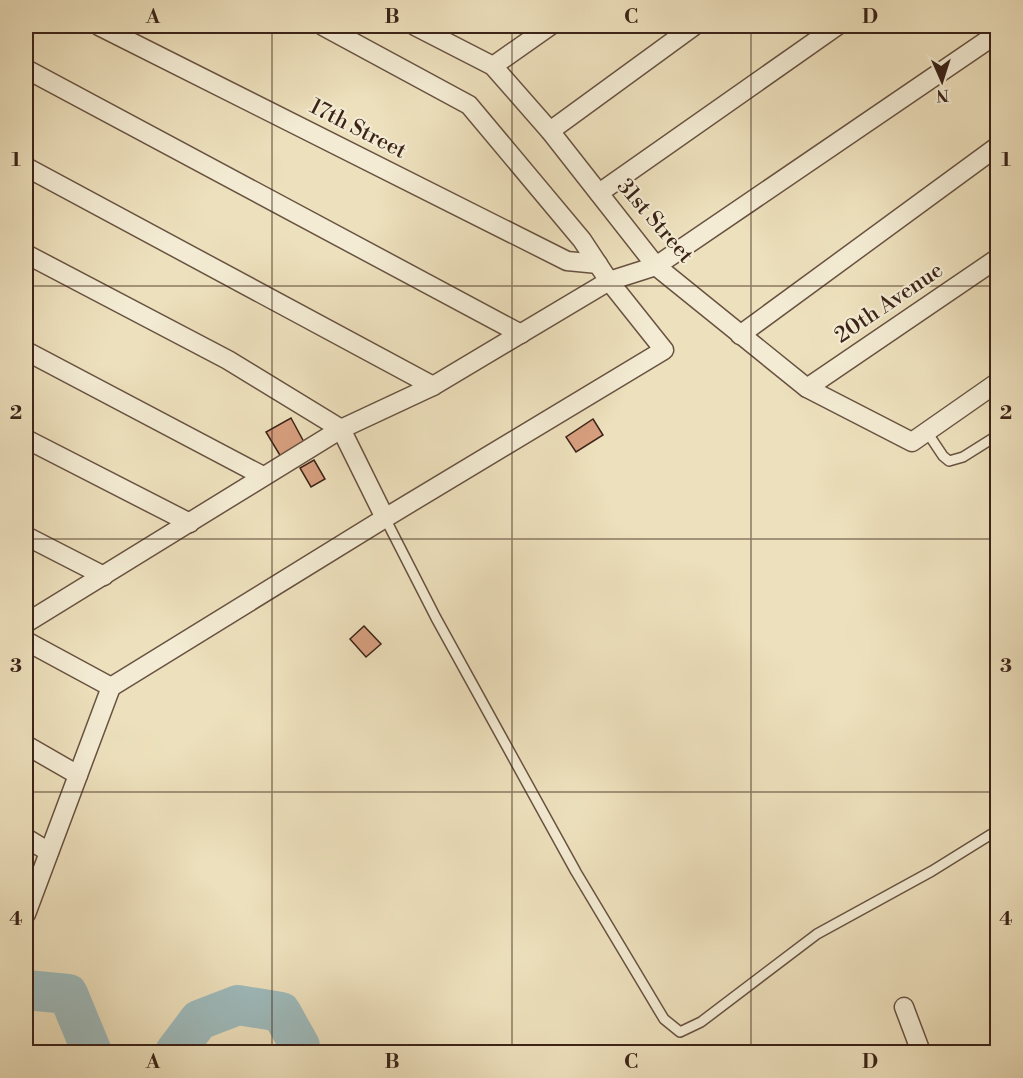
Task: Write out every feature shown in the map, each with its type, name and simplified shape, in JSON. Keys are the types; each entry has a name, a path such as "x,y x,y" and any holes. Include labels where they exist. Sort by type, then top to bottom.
{"street":[{"name":"17th Street","path":"99,26 567,261 598,264"},
{"path":"26,914 111,687 664,350 609,281 582,240 469,105 323,26"},
{"name":"31st Street","path":"415,26 493,66 550,131 656,266 740,335 807,388 919,437"},
{"path":"493,66 550,26"},
{"path":"550,131 694,26"},
{"path":"599,193 837,26"},
{"path":"26,623 341,429 433,386 609,281 656,266 998,33"},
{"path":"26,69 521,334"},
{"path":"740,335 998,146"},
{"path":"26,167 433,386"},
{"path":"26,254 228,360 341,429 385,518"},
{"name":"20th Avenue","path":"807,388 998,258"},
{"path":"26,351 263,476"},
{"path":"919,437 998,382"},
{"path":"26,439 190,523"},
{"path":"26,536 104,576"},
{"path":"26,641 111,687"},
{"path":"26,745 78,775"},
{"path":"26,838 49,852"},
{"path":"904,1007 921,1053"}],"lane":[{"path":"919,437 949,460 963,457 998,435"},
{"path":"385,518 436,618 576,872 664,1019 680,1032 701,1022 817,933 932,870 998,830"}],"building":[{"path":"291,418 305,444 281,457 266,432"},
{"path":"593,419 603,435 576,452 566,437"},
{"path":"314,460 325,479 311,487 300,468"},
{"path":"364,626 381,644 366,657 350,639"}],"waterway":[{"path":"26,990 68,994 92,1052"},
{"path":"175,1052 199,1020 238,1005 281,1012 300,1046 299,1052"}]}
